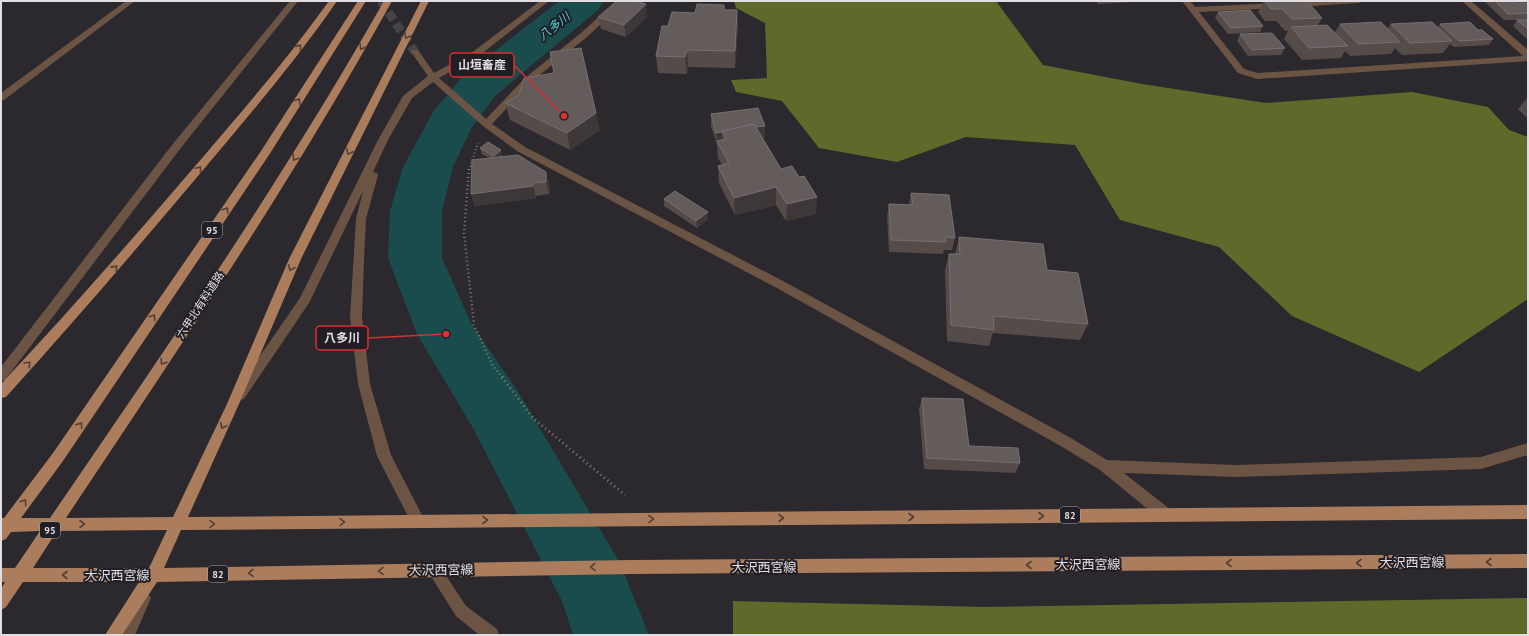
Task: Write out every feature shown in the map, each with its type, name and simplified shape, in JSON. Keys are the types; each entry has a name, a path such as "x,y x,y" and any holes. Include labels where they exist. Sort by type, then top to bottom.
{"main road":[{"path":"1,393 52,338 149,228 230,133 312,30 333,1"},
{"name":"95","path":"1,534 58,457 265,152 362,1"},
{"name":"六甲北有料道路","path":"1,602 144,392 298,153 365,43 388,1"},
{"path":"113,635 153,575 233,404 295,259 425,1"},
{"name":"82","path":"1,524 177,524 446,520 1528,512"},
{"name":"大沢西宮線","path":"1,575 153,575 632,567 1528,561"}],"street":[{"path":"1,98 131,1"},
{"path":"1,376 176,147 294,1"},
{"path":"233,404 306,300 408,96 437,80 477,53 545,1"},
{"path":"488,126 528,80 584,35 621,1"},
{"path":"1186,1 1241,71 1257,76 1528,56"},
{"path":"1193,10 1359,1"},
{"path":"1466,1 1528,56"},
{"path":"415,52 437,80 488,126 521,149 778,284 1057,438 1105,466 1166,515"},
{"path":"380,150 361,219 356,317 364,384 384,456 418,521"},
{"path":"1105,466 1236,471 1481,463 1528,449"},
{"path":"434,570 461,611 491,635"},
{"path":"127,635 153,575"}],"path":[{"path":"488,126 479,140 469,166 464,233 474,325 493,366 533,418 652,519"}],"green space":[{"path":"734,1 996,1 1043,65 1142,84 1266,103 1412,92 1488,107 1509,130 1528,137 1528,299 1419,372 1292,316 1219,247 1120,220 1075,145 966,137 897,162 819,148 782,101 736,92 731,80 767,78 765,23 736,8"},
{"path":"1528,598 1528,635 733,635 733,601 985,607"}],"building":[{"path":"617,1 635,1 646,4 624,25 598,17"},
{"path":"1265,1 1307,1 1322,18 1292,19 1282,9 1271,9"},
{"path":"1495,1 1528,3 1528,13 1508,14"},
{"path":"697,4 724,5 724,10 737,10 735,51 687,50 685,57 656,56 662,26 668,26 672,12 695,13"},
{"path":"1250,10 1263,26 1231,28 1218,12"},
{"path":"1517,20 1528,20 1528,29"},
{"path":"1381,22 1400,42 1358,44 1340,24"},
{"path":"1432,22 1452,41 1410,43 1391,24"},
{"path":"1470,22 1478,30 1482,30 1493,39 1459,41 1440,24"},
{"path":"1327,25 1348,46 1309,48 1291,27"},
{"path":"1272,33 1285,48 1252,50 1240,34"},
{"path":"581,48 596,113 567,133 505,103 519,95 524,78 554,73 550,52"},
{"path":"758,108 765,126 756,127 754,124 716,133 711,114"},
{"path":"754,124 781,169 792,166 799,177 804,176 817,197 787,204 776,187 734,198 718,166 729,163 717,141 726,139 722,131"},
{"path":"488,142 501,150 494,156 480,148"},
{"path":"518,155 546,172 546,182 533,183 533,186 471,194 472,160"},
{"path":"675,191 708,212 696,221 664,199"},
{"path":"911,193 949,195 955,238 946,237 945,242 891,240 889,204 913,205"},
{"path":"959,237 1043,244 1047,270 1078,273 1088,324 993,316 994,330 951,325 949,254 960,254"},
{"path":"922,398 963,399 969,446 1018,448 1020,463 927,458"}],"waterway":[{"name":"八多川","path":"584,1 480,85 450,123 428,167 416,211 415,258 446,334 495,409 594,588 611,635"}],"tunnel":[{"path":"381,1 415,52"}],"place":[{"name":"山垣畜産","path":"564,116"},
{"name":"八多川","path":"446,334"}]}
